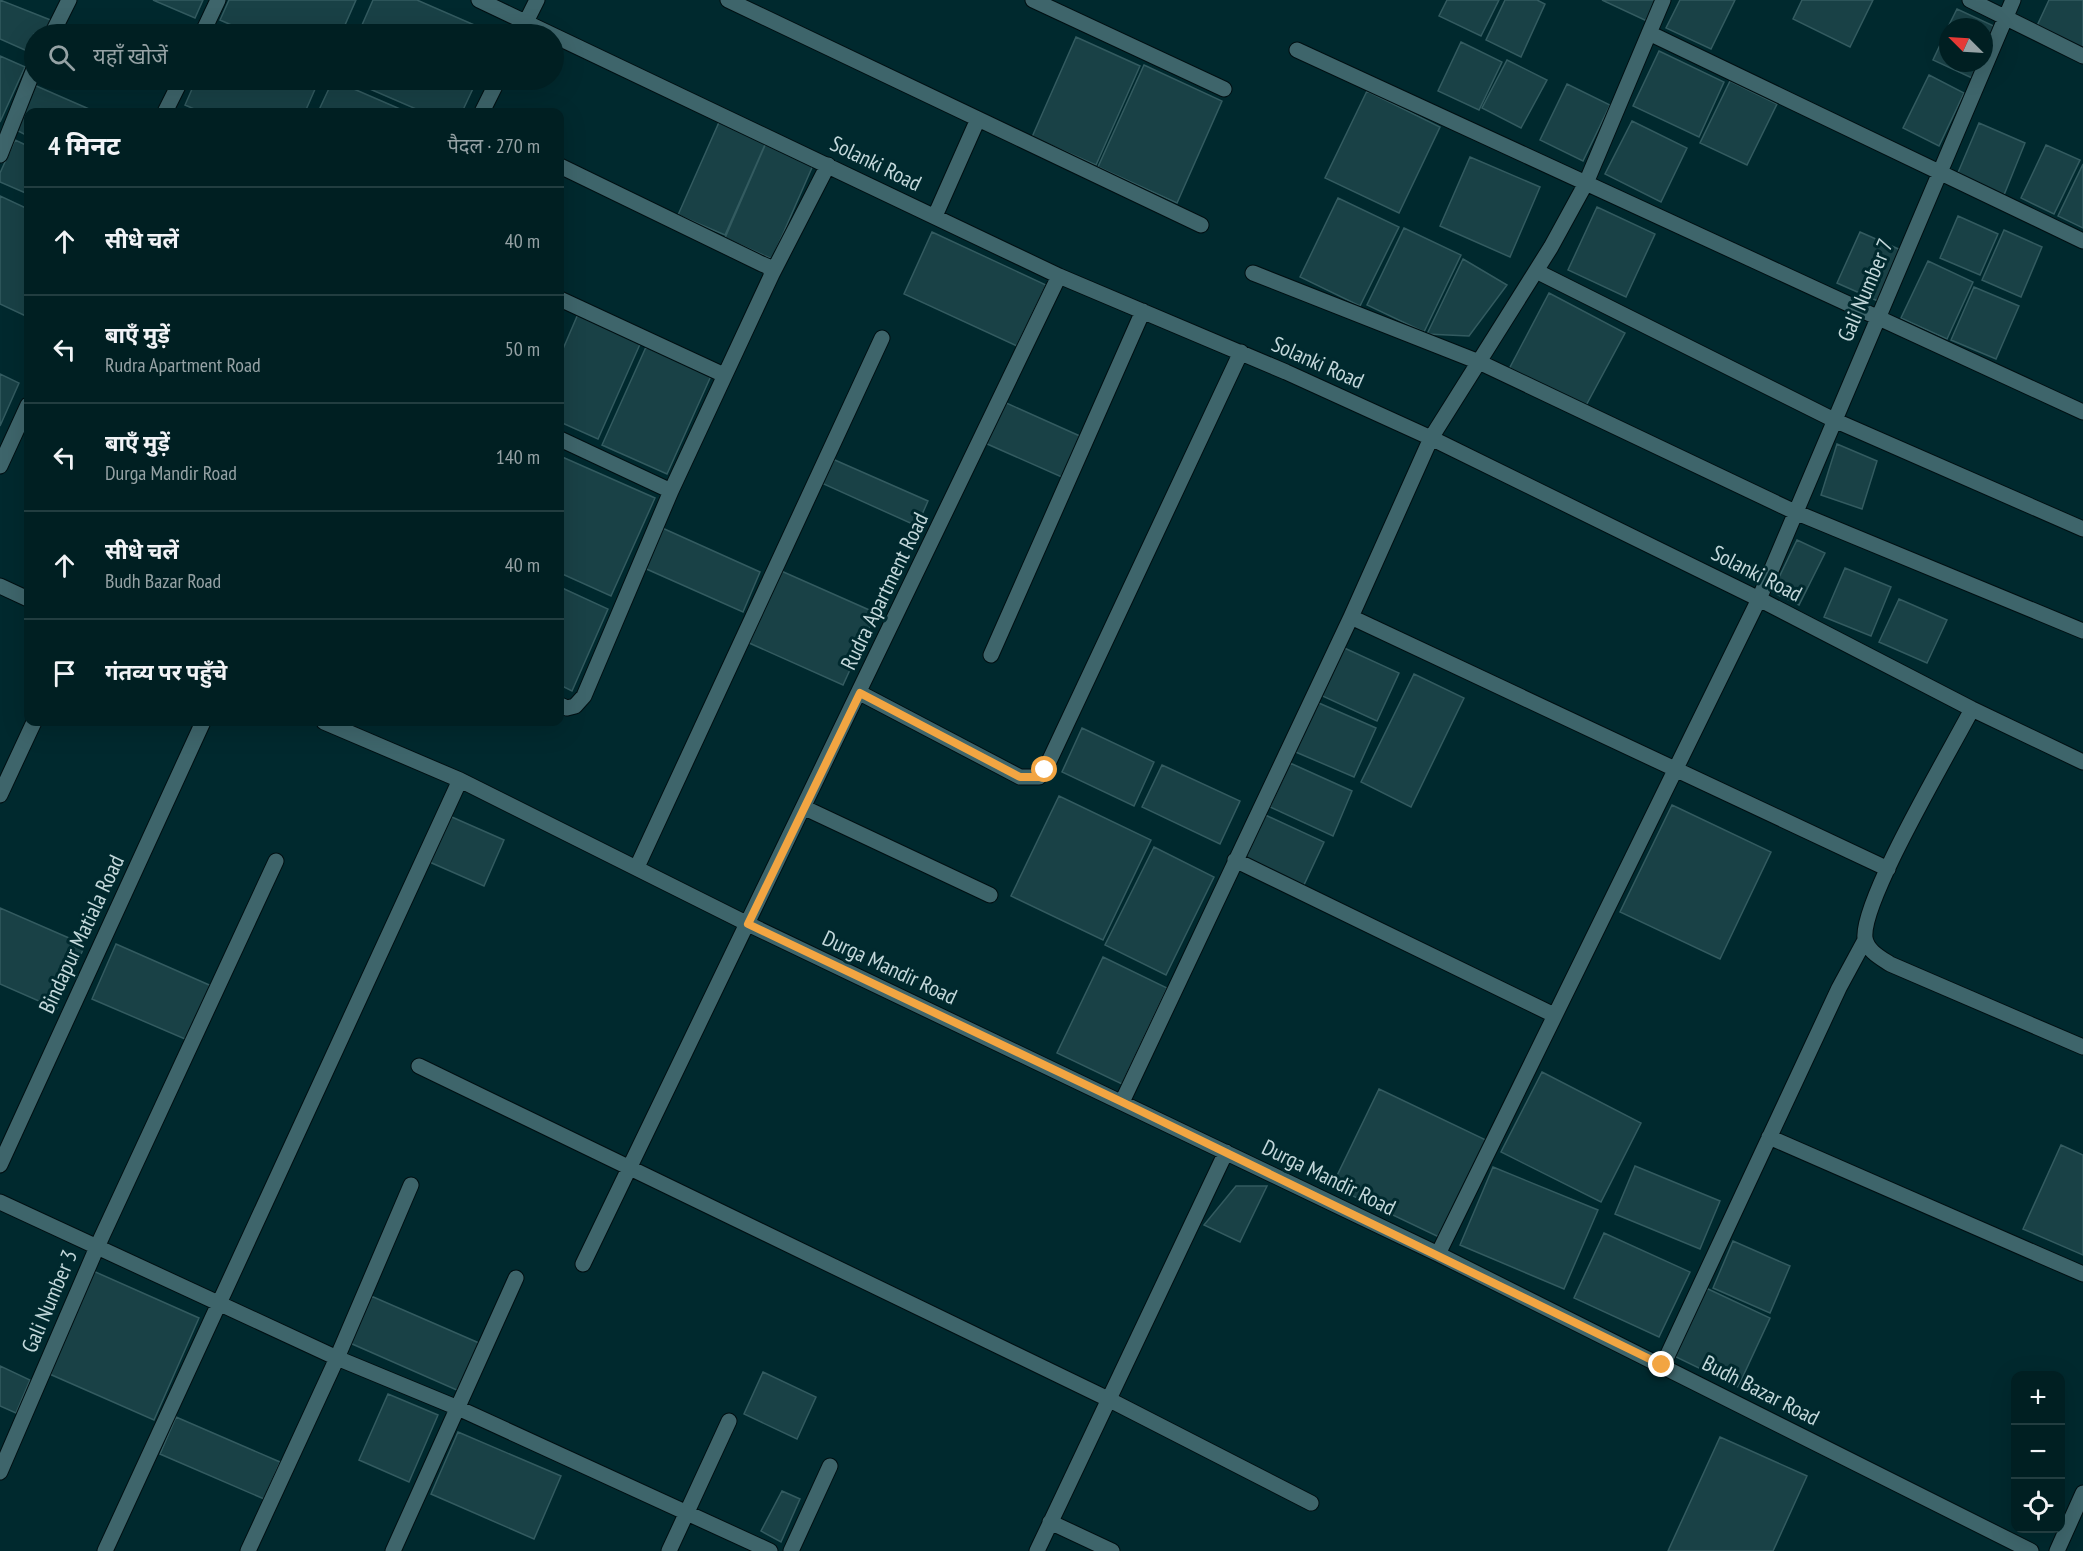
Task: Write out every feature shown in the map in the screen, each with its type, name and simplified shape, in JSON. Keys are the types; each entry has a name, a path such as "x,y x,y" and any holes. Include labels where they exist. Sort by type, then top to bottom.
{"street":[{"path":"57,24 69,0"},
{"path":"207,24 218,0"},
{"name":"Solanki Road","path":"479,0 518,24"},
{"path":"526,24 537,0"},
{"path":"728,0 1201,225"},
{"path":"1033,0 1224,89"},
{"path":"1122,1102 1351,617 1431,438 1536,270 1586,183 1663,0"},
{"path":"1970,0 2083,56"},
{"name":"Gali Number 7","path":"1438,1254 1759,598 2013,0"},
{"path":"1649,33 2083,241"},
{"name":"Solanki Road","path":"564,46 828,165 1059,276 1241,352 1431,438 1759,598 1972,709 2083,762"},
{"path":"1297,50 2083,412"},
{"path":"0,155 26,90"},
{"path":"167,108 176,90"},
{"path":"484,108 493,90"},
{"path":"935,216 978,119"},
{"path":"564,707 575,706 584,696 671,491 724,375 772,274 828,165"},
{"path":"564,168 769,267 772,274"},
{"path":"1536,270 1834,420 2083,529"},
{"path":"1253,273 1479,362 1795,512 2083,631"},
{"name":"Rudra Apartment Road","path":"583,1264 805,808 1059,276"},
{"path":"564,301 724,375"},
{"path":"991,655 1143,311"},
{"path":"637,867 882,338"},
{"path":"860,693 1020,777 1039,777 1050,759 1241,352"},
{"path":"0,466 24,414"},
{"path":"564,441 671,491"},
{"path":"0,585 24,597"},
{"path":"1351,617 1888,869"},
{"path":"1662,1365 1834,999 1865,940 1866,920 1888,869 1972,709"},
{"path":"0,795 32,726"},
{"name":"Bindapur Matiala Road","path":"0,1165 201,726"},
{"name":"Durga Mandir Road","path":"333,726 460,780 748,924 1438,1254"},
{"path":"105,1551 460,780"},
{"path":"805,808 990,895"},
{"path":"1235,860 1554,1015"},
{"name":"Gali Number 3","path":"0,1472 97,1247 276,861"},
{"path":"1865,940 1873,952 1890,964 2083,1047"},
{"path":"419,1066 630,1170 1108,1399 1311,1503"},
{"path":"1769,1137 2083,1274"},
{"path":"1036,1551 1226,1152"},
{"path":"248,1551 338,1358 411,1185"},
{"path":"0,1202 338,1358 458,1408 770,1551"},
{"name":"Budh Bazar Road","path":"1438,1254 2031,1551"},
{"path":"393,1551 516,1278"},
{"path":"669,1551 729,1421"},
{"path":"791,1551 830,1466"},
{"path":"2056,1551 2083,1493"},
{"path":"1050,1522 1112,1551"}],"building":[{"path":"0,0 53,21 52,24 24,24 24,50 0,39"},
{"path":"153,0 203,0 195,18"},
{"path":"229,0 356,0 345,24 229,24 220,20"},
{"path":"373,0 417,0 472,24 362,24"},
{"path":"1447,0 1499,0 1481,36 1439,16"},
{"path":"1505,0 1537,0 1545,4 1521,57 1486,40"},
{"path":"1602,0 1660,0 1649,22"},
{"path":"1680,0 1735,0 1711,49 1666,28"},
{"path":"1802,0 1873,0 1850,47 1793,19"},
{"path":"2049,0 2083,0 2083,50 2036,28"},
{"path":"1957,9 1976,18 1952,18"},
{"path":"1076,37 1140,66 1096,165 1032,137"},
{"path":"1461,42 1502,62 1479,110 1438,91"},
{"path":"1939,47 1939,63 1933,60"},
{"path":"1659,51 1724,82 1699,137 1633,106"},
{"path":"0,56 24,67 24,69 0,122"},
{"path":"1507,60 1547,80 1521,128 1482,108"},
{"path":"1144,65 1222,101 1177,203 1098,167"},
{"path":"1959,72 1975,72 1972,78"},
{"path":"1929,75 1964,93 1939,146 1903,128"},
{"path":"1730,81 1777,104 1747,165 1700,143"},
{"path":"1567,84 1610,105 1583,161 1540,140"},
{"path":"32,90 45,90 87,108 24,108 24,134 14,129"},
{"path":"192,90 315,90 307,108 192,108 185,105"},
{"path":"328,90 356,90 398,108 320,108"},
{"path":"372,90 472,90 464,108 414,108"},
{"path":"1367,91 1440,127 1399,213 1325,178"},
{"path":"720,120 767,140 725,235 678,215"},
{"path":"1632,121 1687,148 1661,202 1605,174"},
{"path":"1979,123 2025,143 2004,195 1957,175"},
{"path":"15,140 24,144 24,192 0,182 0,173"},
{"path":"766,143 814,163 772,259 725,238"},
{"path":"2046,145 2080,160 2054,214 2021,198"},
{"path":"1470,157 1540,187 1510,257 1440,226"},
{"path":"2083,164 2083,228 2058,216"},
{"path":"0,196 24,207 24,315 0,304"},
{"path":"1338,198 1399,227 1360,306 1300,277"},
{"path":"1597,207 1655,234 1626,297 1568,270"},
{"path":"1958,216 1998,234 1980,275 1940,258"},
{"path":"1404,228 1461,255 1424,332 1367,305"},
{"path":"2004,230 2042,247 2021,297 1982,280"},
{"path":"932,232 1046,285 1017,346 904,294"},
{"path":"1860,232 1903,251 1880,302 1837,283"},
{"path":"1463,259 1507,285 1469,336 1427,334"},
{"path":"1928,261 1973,282 1947,339 1901,318"},
{"path":"1974,287 2019,306 1996,359 1951,340"},
{"path":"1549,293 1625,333 1583,411 1508,371"},
{"path":"578,314 641,342 598,439 564,424 564,347"},
{"path":"646,347 711,376 667,474 602,445"},
{"path":"0,374 19,383 0,426"},
{"path":"1004,402 1082,437 1064,478 985,443"},
{"path":"1837,444 1877,461 1862,509 1821,495"},
{"path":"828,457 928,501 917,526 817,481"},
{"path":"564,458 655,498 611,596 564,575"},
{"path":"660,527 760,572 743,612 642,567"},
{"path":"1797,540 1825,553 1799,605 1772,592"},
{"path":"1845,568 1891,587 1871,636 1824,617"},
{"path":"779,570 876,613 843,685 747,642"},
{"path":"564,589 608,609 572,691 564,687"},
{"path":"1899,599 1947,620 1927,663 1879,642"},
{"path":"1340,646 1399,673 1377,721 1318,694"},
{"path":"1414,674 1464,698 1411,807 1361,782"},
{"path":"1312,700 1376,728 1354,777 1291,750"},
{"path":"1082,728 1154,762 1134,806 1062,772"},
{"path":"1290,763 1352,791 1333,836 1270,807"},
{"path":"1162,765 1240,801 1220,844 1142,807"},
{"path":"1059,796 1151,840 1103,940 1011,896"},
{"path":"1672,805 1771,852 1720,959 1620,912"},
{"path":"1261,813 1324,842 1303,887 1240,856"},
{"path":"445,814 504,840 484,886 425,860"},
{"path":"1154,847 1214,877 1166,975 1105,945"},
{"path":"0,908 85,945 57,1009 0,984"},
{"path":"116,944 216,988 192,1042 92,999"},
{"path":"1103,957 1167,988 1122,1084 1057,1053"},
{"path":"1542,1072 1641,1123 1601,1202 1501,1152"},
{"path":"1379,1089 1488,1141 1441,1238 1332,1186"},
{"path":"2061,1145 2083,1155 2083,1255 2023,1229"},
{"path":"1635,1166 1720,1201 1700,1249 1615,1214"},
{"path":"1493,1167 1598,1210 1564,1289 1460,1245"},
{"path":"1236,1186 1267,1186 1240,1242 1204,1225"},
{"path":"1604,1233 1690,1272 1659,1337 1574,1298"},
{"path":"1733,1241 1790,1266 1770,1313 1713,1288"},
{"path":"91,1270 199,1318 154,1420 45,1372"},
{"path":"1706,1288 1770,1318 1738,1387 1674,1356"},
{"path":"371,1296 479,1343 459,1391 350,1343"},
{"path":"0,1366 30,1380 16,1413 0,1406"},
{"path":"763,1372 816,1397 797,1439 744,1414"},
{"path":"388,1394 438,1415 409,1482 359,1460"},
{"path":"176,1417 280,1462 264,1499 160,1454"},
{"path":"458,1432 561,1476 534,1539 431,1494"},
{"path":"1720,1437 1807,1476 1773,1551 1668,1551"},
{"path":"782,1491 800,1499 781,1542 761,1531"}],"route":[{"path":"1045,770 1039,777 1030,779 1020,777 860,693 748,924 1438,1254 1662,1365"}]}
